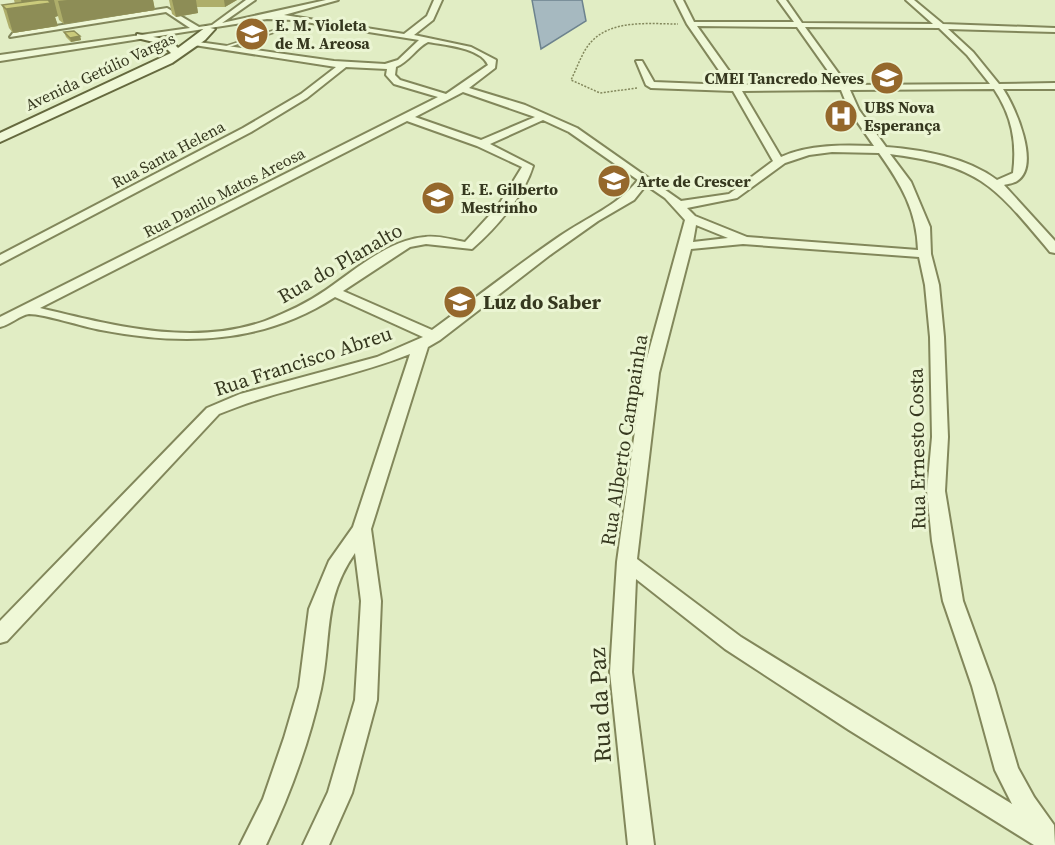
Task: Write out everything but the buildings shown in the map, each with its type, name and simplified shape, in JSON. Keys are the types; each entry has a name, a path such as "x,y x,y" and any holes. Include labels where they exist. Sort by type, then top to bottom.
{"street":[{"path":"204,29 251,0"},
{"path":"273,24 334,0"},
{"path":"404,37 434,14 438,0"},
{"path":"679,0 691,24 735,88 778,161"},
{"name":"Rua Ernesto Costa","path":"782,0 844,87 854,110 905,182 924,226 925,254 932,285 937,337 940,437 936,491 953,601 983,686 1007,770 1025,805 1052,843"},
{"path":"910,0 941,26 997,84 1017,121 1020,136 1020,167 1013,179 994,183"},
{"path":"13,35 166,10 204,29"},
{"path":"234,11 273,24 293,18 452,44 480,52 493,62 487,72 462,89"},
{"path":"0,58 141,36 204,29 252,18"},
{"path":"691,24 941,26 1055,30"},
{"name":"Avenida Getúlio Vargas","path":"0,138 178,54 194,44 204,29"},
{"path":"141,36 166,42 178,54"},
{"path":"194,44 344,65 392,67 401,62 416,45 426,40"},
{"path":"639,63 651,86 735,88 997,84 1055,86"},
{"name":"Rua Santa Helena","path":"0,260 247,130 304,96 344,65"},
{"path":"392,67 390,75 397,82 447,97"},
{"path":"462,89 545,116 598,145 665,193 691,219 743,240"},
{"name":"Rua Danilo Matos Areosa","path":"0,323 462,89"},
{"path":"407,117 481,144 545,116"},
{"name":"Rua do Planalto","path":"28,310 141,336 190,337 246,330 278,321 333,291 399,247 426,240 462,247 470,245 520,182 528,166 481,144"},
{"path":"678,205 733,196 778,161 792,155 834,149 882,150 962,165 994,183 1055,249"},
{"name":"Rua Francisco Abreu","path":"630,198 644,180"},
{"name":"Rua Francisco Abreu","path":"0,635 213,411 246,397 372,363 428,341 545,252 594,218 630,198 665,193"},
{"name":"Rua Alberto Campainha","path":"691,219 687,246 656,348 642,433 627,562 733,643 856,723 1052,843"},
{"path":"687,246 743,240 925,254"},
{"path":"254,845 274,802 296,738 310,687 319,609 339,561 362,528 428,341 333,291"},
{"path":"316,845 340,793 366,700 371,601 362,528"},
{"name":"Rua da Paz","path":"627,562 621,672 640,845"}],"lane":[{"path":"222,48 273,24"}],"path":[{"path":"651,86 600,93 571,80 592,41 614,30 638,25 691,24"}],"shaded area":[{"path":"532,0 582,0 586,21 541,49"}],"place":[{"name":"E. M. Violeta de M. Areosa","path":"252,34"},
{"name":"CMEI Tancredo Neves","path":"887,78"},
{"name":"UBS Nova Esperança","path":"841,116"},
{"name":"Arte de Crescer","path":"614,181"},
{"name":"E. E. Gilberto Mestrinho","path":"438,198"},
{"name":"Luz do Saber","path":"460,302"}]}
